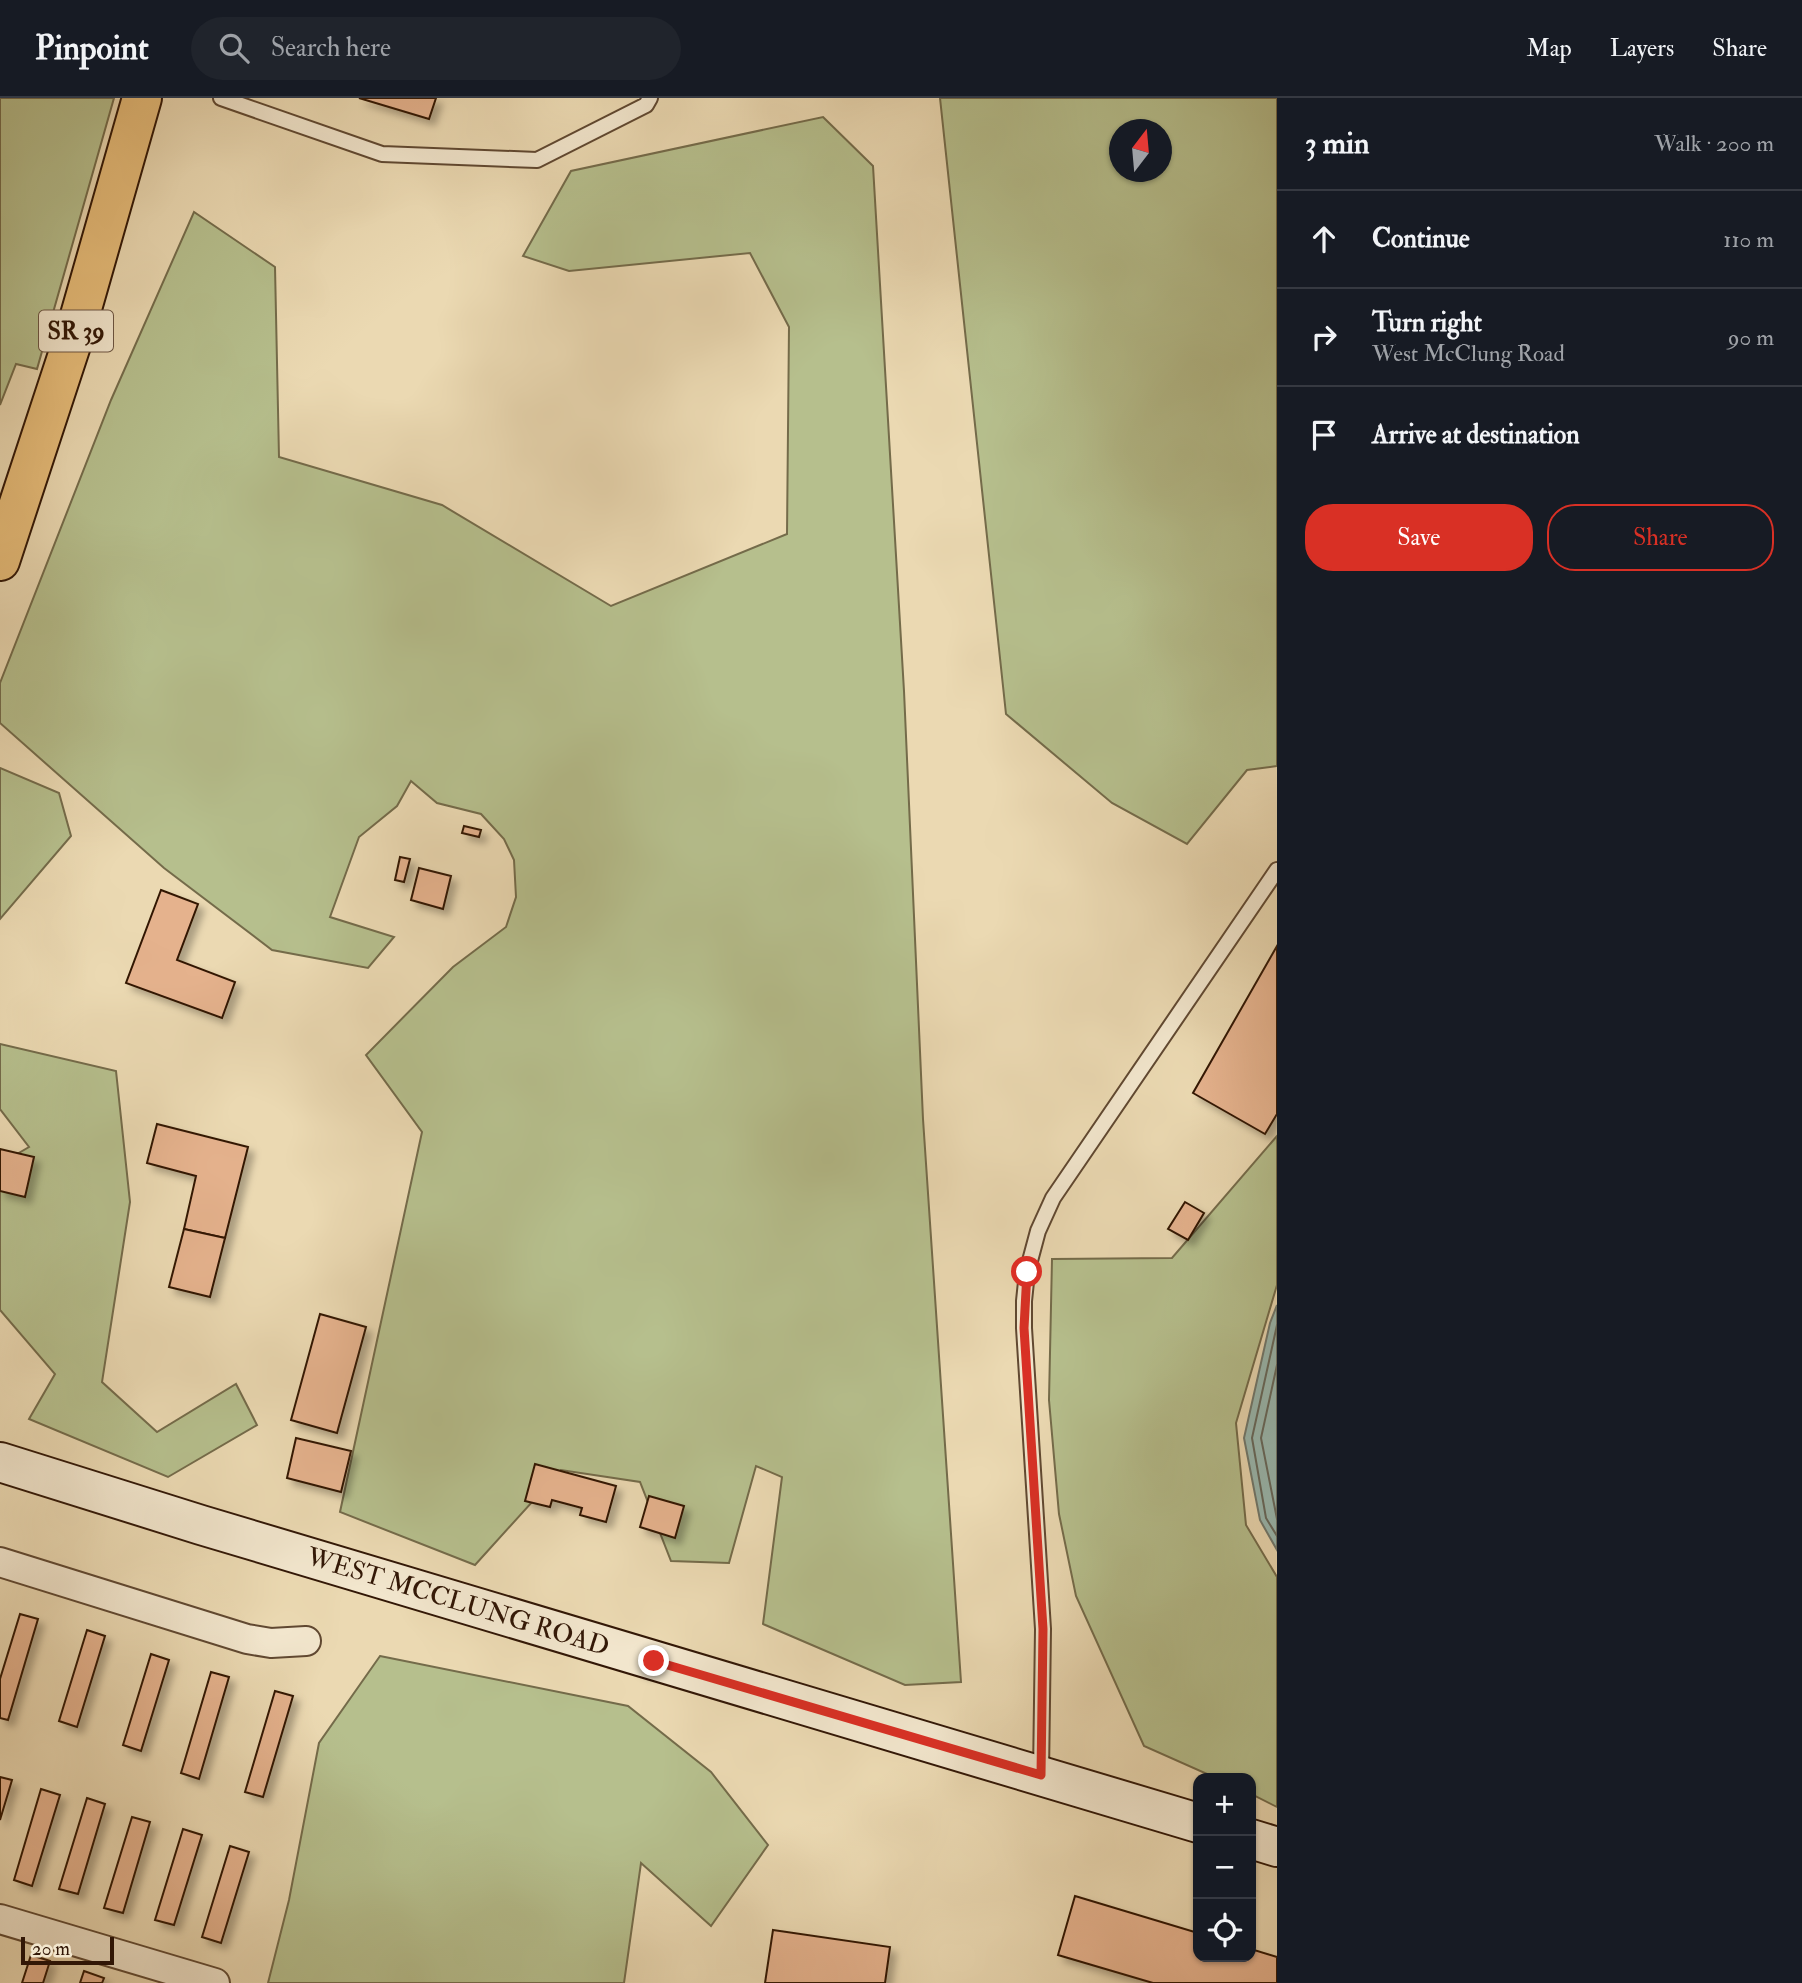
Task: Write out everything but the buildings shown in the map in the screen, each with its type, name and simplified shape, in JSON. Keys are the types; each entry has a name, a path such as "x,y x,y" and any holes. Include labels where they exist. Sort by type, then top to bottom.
{"main road":[{"name":"SR 39","path":"0,561 75,332 142,98"}],"street":[{"name":"WEST MCCLUNG ROAD","path":"0,1462 228,1533 1193,1821"},
{"path":"0,1562 247,1639 271,1643 306,1642"},
{"path":"1256,1841 1277,1847"},
{"path":"0,1919 215,1983"}],"lane":[{"path":"221,98 382,154 537,160 646,105 650,98"},
{"path":"1041,1775 1043,1629 1024,1328 1027,1272 1038,1231 1053,1198 1277,870"}],"green space":[{"path":"0,98 114,98 37,369 16,364 0,405"},
{"path":"940,98 1277,98 1277,766 1247,770 1187,844 1112,803 1006,714"},
{"path":"823,117 873,166 904,691 923,1119 961,1682 905,1685 763,1624 782,1477 756,1466 729,1563 671,1561 640,1482 561,1470 475,1565 340,1512 422,1132 366,1055 453,967 506,927 516,897 514,860 504,839 481,814 437,803 411,781 397,806 359,837 330,917 394,937 368,968 272,950 164,868 0,723 0,683 111,400 194,212 275,267 279,457 442,505 611,606 787,534 789,327 750,253 569,271 523,256 571,171"},
{"path":"0,768 59,793 71,836 0,919"},
{"path":"0,1044 116,1071 130,1202 102,1382 157,1432 236,1384 257,1425 168,1477 29,1419 55,1374 0,1310 0,1164 29,1147 0,1109"},
{"path":"1277,1136 1277,1285 1236,1423 1246,1525 1277,1577 1277,1807 1256,1796 1256,1773 1205,1773 1144,1746 1076,1596 1059,1514 1049,1400 1052,1259 1172,1258"},
{"path":"380,1656 628,1706 711,1772 768,1845 711,1926 641,1863 624,1983 268,1983 289,1900 319,1743"}],"water":[{"path":"1277,1305 1277,1550 1260,1520 1244,1438 1270,1323"}],"route":[{"path":"654,1661 1041,1775 1043,1629 1024,1328 1027,1272"}]}
